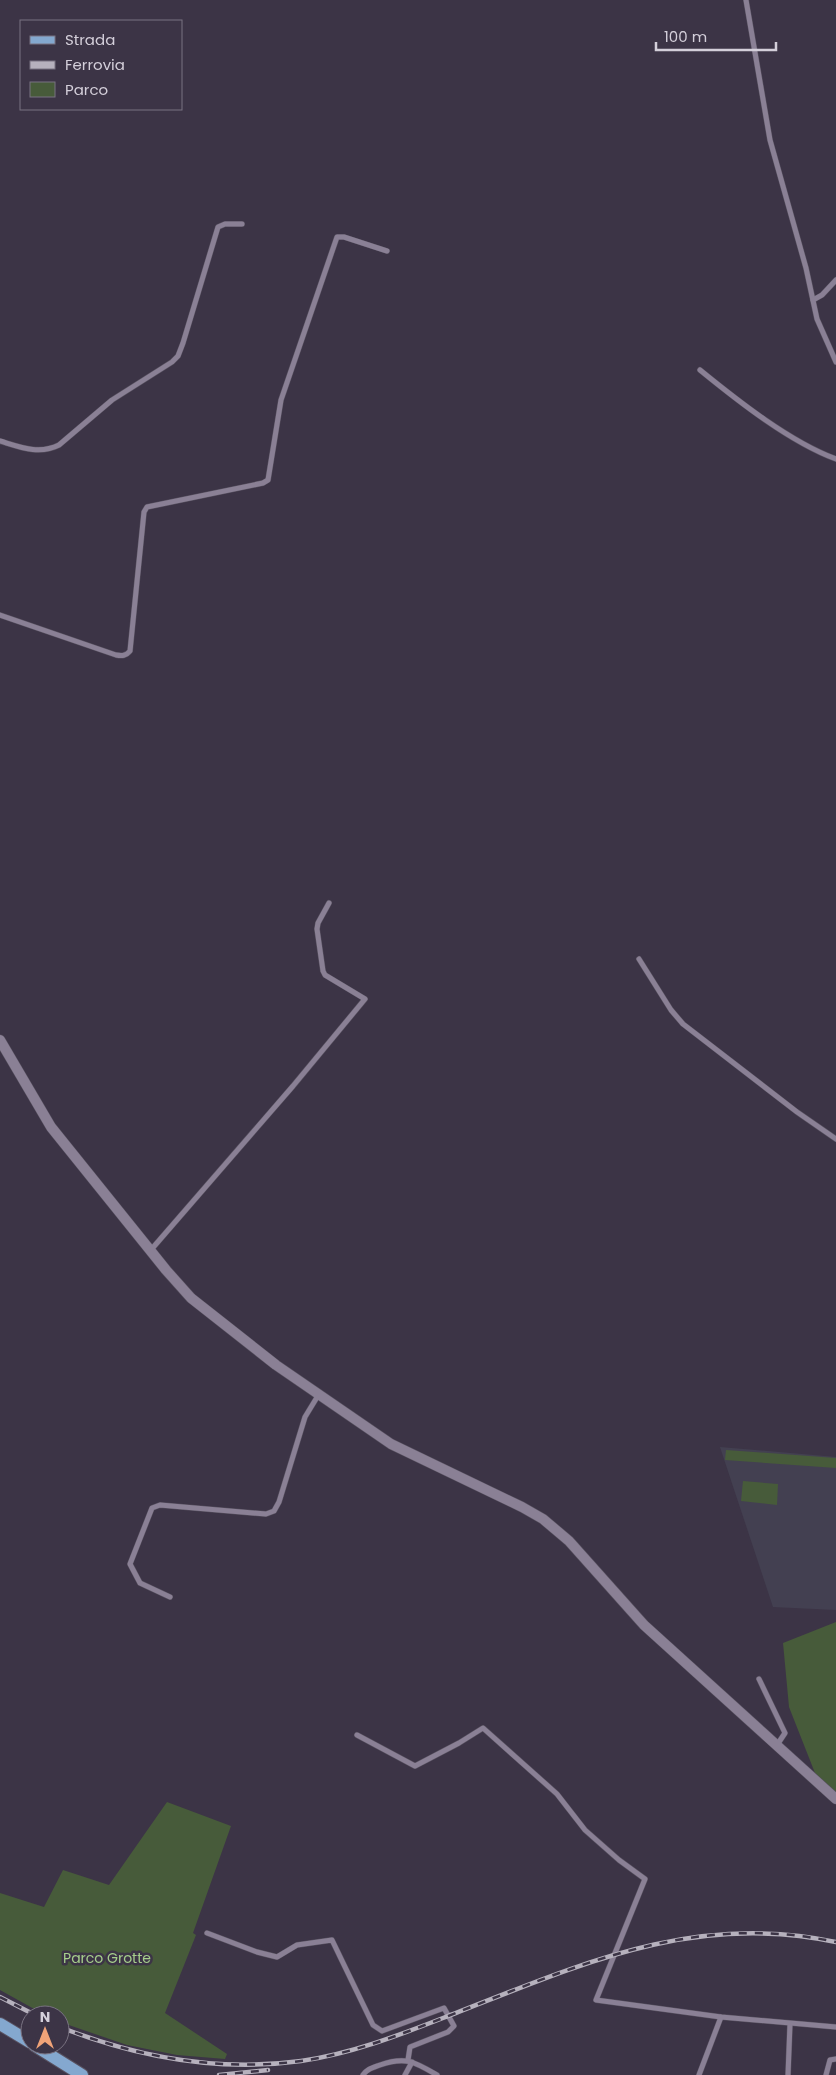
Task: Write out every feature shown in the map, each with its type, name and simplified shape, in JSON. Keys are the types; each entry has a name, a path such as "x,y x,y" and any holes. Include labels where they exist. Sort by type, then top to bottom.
{"main road":[{"path":"0,1040 51,1126 150,1251 191,1298 251,1346 391,1444 543,1519 569,1541 644,1626 836,1799"},
{"path":"0,2024 20,2036"},
{"path":"50,2055 82,2075"}],"street":[{"path":"746,0 770,140 804,259 817,318 836,362"},
{"path":"0,441 31,450 52,449 59,446 112,400 172,362 178,356 183,343 218,227 225,224 242,224"},
{"path":"0,615 116,656 128,654 130,651 144,512 147,507 263,483 268,480 281,400 337,237 344,236 387,251"},
{"path":"813,300 822,295 836,280"},
{"path":"700,370 808,447 836,459"},
{"path":"150,1251 293,1086 365,998 330,979 323,971 317,929 318,923 329,904"},
{"path":"639,959 671,1010 683,1024 797,1112 836,1139"},
{"path":"170,1597 140,1583 130,1564 152,1508 160,1505 266,1514 274,1511 279,1502 305,1417 319,1394"},
{"path":"759,1679 785,1733 777,1745"},
{"path":"357,1735 415,1766 483,1728 557,1794 585,1830 619,1860 645,1879 596,2000 721,2017 836,2027"},
{"path":"207,1933 257,1952 278,1956 296,1945 332,1940 373,2025 382,2031 444,2008 454,2026 448,2032 410,2046 410,2061 405,2075"},
{"path":"699,2075 721,2017"},
{"path":"788,2075 790,2024"},
{"path":"826,2075 830,2060 836,2059"},
{"path":"363,2075 367,2070 397,2060 410,2061 437,2075"}],"shaded area":[{"path":"720,1447 836,1457 836,1610 773,1607"}],"green space":[{"path":"726,1450 836,1458 836,1468 725,1460"},
{"path":"743,1481 778,1484 777,1505 741,1501"},
{"path":"836,1622 836,1793 815,1773 789,1707 783,1643"},
{"name":"Parco Grotte","path":"167,1802 231,1826 193,1933 196,1935 165,2013 227,2054 225,2059 177,2055 127,2045 70,2025 70,2005 27,2005 0,1990 0,1893 44,1907 63,1870 109,1885"}],"railway":[{"path":"70,2031 118,2047 178,2059 239,2065 301,2061 373,2044 540,1980 587,1963 635,1949 683,1939 732,1934 783,1934 836,1942"},
{"path":"0,1997 20,2007"},
{"path":"219,2075 268,2070"}]}
